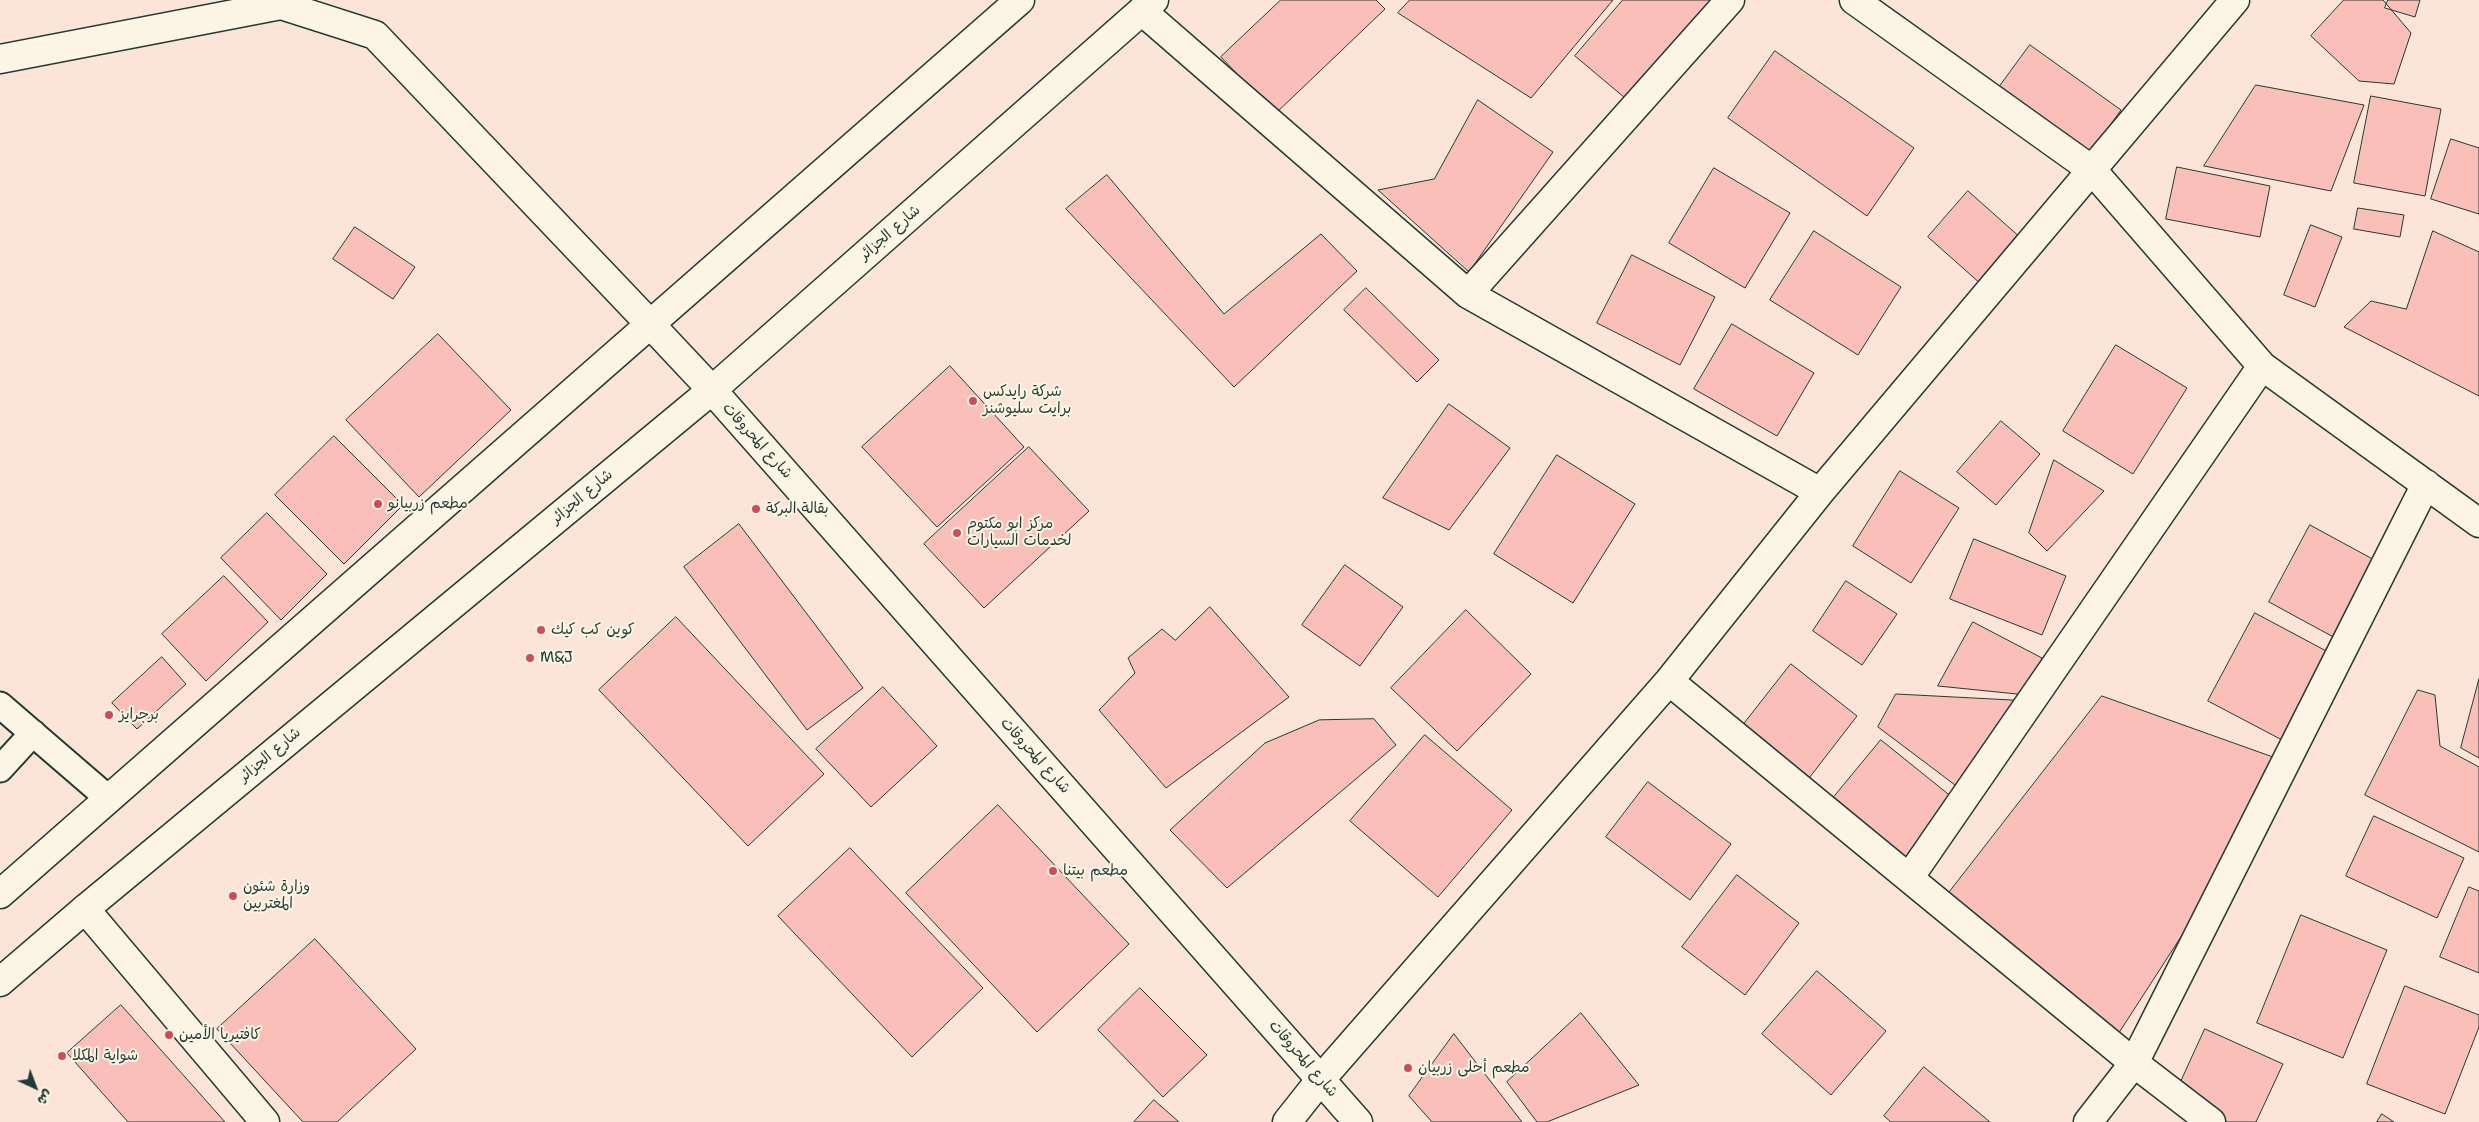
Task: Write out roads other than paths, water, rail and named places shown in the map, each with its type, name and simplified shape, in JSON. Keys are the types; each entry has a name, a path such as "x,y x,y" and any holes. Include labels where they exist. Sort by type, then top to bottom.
{"street":[{"path":"0,894 1020,0"},
{"path":"1468,294 1730,0"},
{"path":"1854,0 2092,170 2262,366 2479,523"},
{"path":"1286,1122 1669,680 1820,492 2235,0"},
{"name":"شارع المحروقات","path":"0,59 281,5 375,35 712,390 1358,1122"},
{"path":"1148,5 1468,294 1820,492"},
{"name":"شارع الجزائر","path":"0,982 85,909 712,390 1148,5"},
{"path":"1909,878 2262,366"},
{"path":"2088,1122 2134,1063 2426,484"},
{"path":"1669,680 2134,1063 2211,1122"},
{"path":"85,909 265,1122"}],"lane":[{"path":"0,705 109,799"},
{"path":"0,770 33,733"}],"place":[{"name":"شركة رايدكس برايت سليوشنز","path":"973,401"},
{"name":"مطعم زربيانو","path":"378,504"},
{"name":"بقالة البركة","path":"756,509"},
{"name":"مركز ابو مكتوم لخدمات السيارات","path":"957,533"},
{"name":"كوين كب كيك","path":"541,630"},
{"name":"M&J","path":"530,658"},
{"name":"برجرايز","path":"109,715"},
{"name":"مطعم بيتنا","path":"1053,871"},
{"name":"وزارة شئون المغتربين","path":"233,896"},
{"name":"كافتيريا الأمين","path":"169,1035"},
{"name":"شواية المكلا","path":"62,1056"},
{"name":"مطعم أحلى زربيان","path":"1408,1068"}]}
